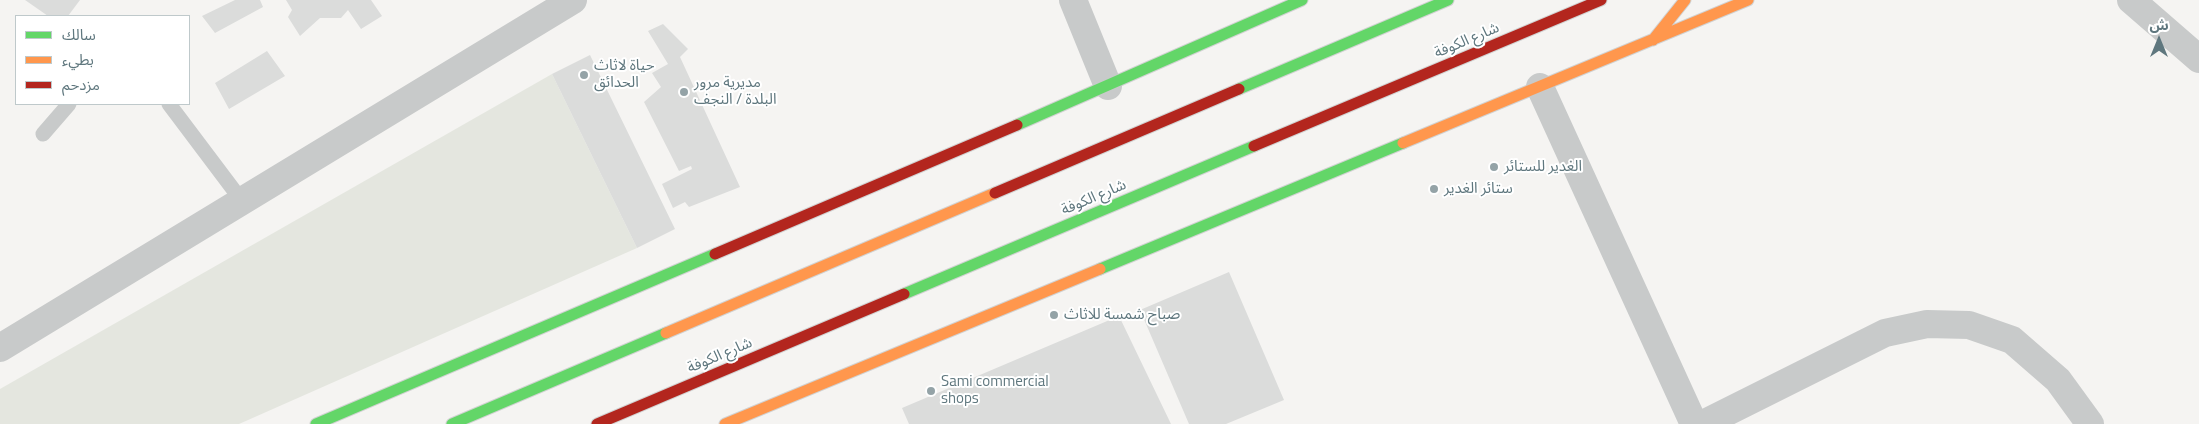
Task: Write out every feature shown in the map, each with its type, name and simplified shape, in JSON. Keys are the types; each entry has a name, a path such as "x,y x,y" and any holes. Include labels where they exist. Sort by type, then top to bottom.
{"main road":[{"path":"316,424 1108,86 1302,0"},
{"path":"452,424 1448,0"},
{"name":"شارع الكوفة","path":"597,424 1601,0"},
{"path":"1653,40 1685,0"},
{"path":"725,424 1748,0"}],"street":[{"path":"0,348 573,0"},
{"path":"1073,0 1108,86"},
{"path":"2131,0 2199,60"},
{"path":"1540,87 1694,424"},
{"path":"1703,424 1885,333 1927,324 1969,325 2012,340 2058,380 2090,424"}],"lane":[{"path":"43,134 68,105"},
{"path":"170,105 242,201"}],"shaded area":[{"path":"552,74 637,248 239,424 0,424 0,389"}],"building":[{"path":"25,0 80,0 69,15 47,15"},
{"path":"235,0 260,0 263,7 215,33 202,16"},
{"path":"286,0 371,0 382,16 361,29 348,10 341,18 320,18 300,36 288,17 292,10"},
{"path":"663,24 688,49 680,57 740,187 689,207 685,202 673,208 662,184 692,169 691,166 679,171 644,102 661,87 652,73 668,64 648,31"},
{"path":"267,51 285,76 229,109 215,83"},
{"path":"590,55 675,229 637,248 552,74"},
{"path":"1229,272 1284,400 1226,424 1189,424 1140,310"},
{"path":"1119,316 1171,424 909,424 902,408"}],"traffic: fast":[{"path":"1017,125 1302,0"},
{"path":"1239,89 1448,0"},
{"path":"1100,269 1403,143"},
{"path":"904,294 1254,146"},
{"path":"316,424 715,254"},
{"path":"452,424 666,333"}],"traffic: slow":[{"path":"1653,40 1685,0"},
{"path":"1403,143 1748,0"},
{"path":"666,333 995,193"},
{"path":"725,424 1100,269"}],"traffic: jam":[{"path":"1254,146 1601,0"},
{"path":"995,193 1239,89"},
{"path":"715,254 1017,125"},
{"path":"597,424 904,294"}],"place":[{"name":"حياة لاثاث الحدائق","path":"584,75"},
{"name":"مديرية مرور البلدة / النجف","path":"684,92"},
{"name":"الغدير للستائر","path":"1494,167"},
{"name":"ستائر الغدير","path":"1434,189"},
{"name":"صباح شمسة للاثاث","path":"1054,315"},
{"name":"Sami commercial shops","path":"931,391"}]}
